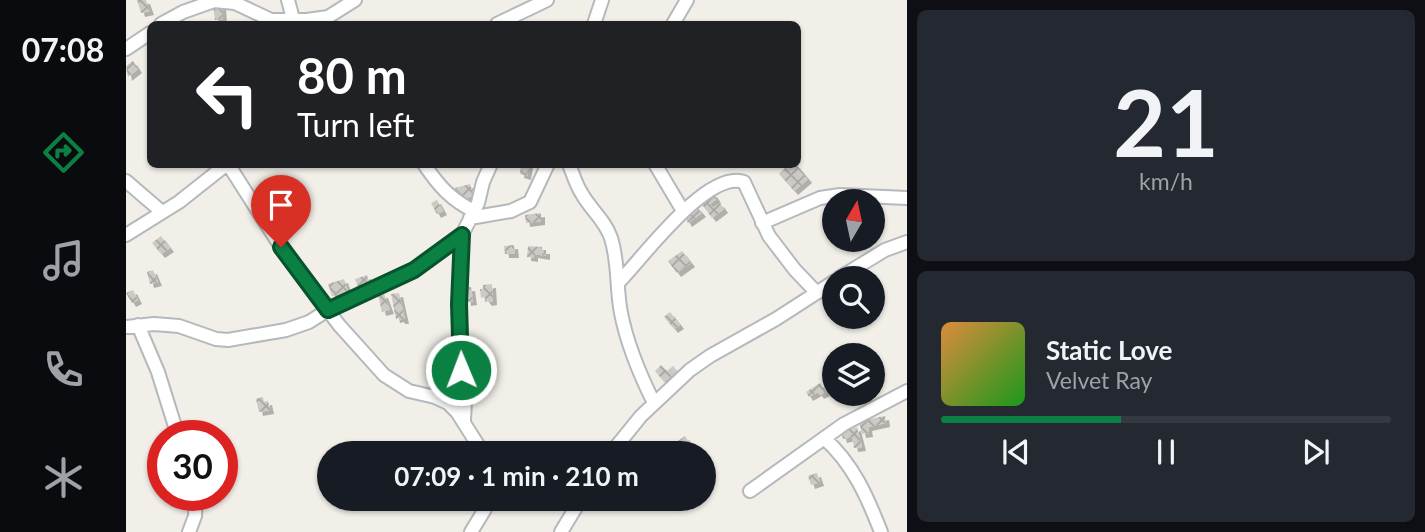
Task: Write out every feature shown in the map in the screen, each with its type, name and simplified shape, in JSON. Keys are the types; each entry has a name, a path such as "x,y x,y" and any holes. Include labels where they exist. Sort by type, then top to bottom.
{"street":[{"path":"288,0 293,19"},
{"path":"167,21 197,6 224,1 235,3 265,18 328,17 355,0"},
{"path":"503,21 547,0"},
{"path":"595,21 603,0"},
{"path":"675,21 687,0"},
{"path":"126,49 147,35"},
{"path":"126,235 179,202 222,168"},
{"path":"230,168 281,247 328,310 384,375 409,391 448,403 464,421 476,441"},
{"path":"427,168 447,194 472,215 511,211 530,202 546,168"},
{"path":"464,421 459,304 462,235 490,168"},
{"path":"571,168 582,195 605,224 615,255 620,311 631,350 654,403"},
{"path":"657,168 683,211"},
{"path":"618,283 683,211 721,184 738,180 746,185 762,223 778,249 817,293"},
{"path":"126,181 162,212"},
{"path":"762,223 820,198 840,195 907,198"},
{"path":"130,325 179,326 216,339 240,340 296,327 414,270 462,235"},
{"path":"859,266 885,250 907,242"},
{"path":"621,441 678,380 710,356 822,290"},
{"path":"130,325 158,372 173,420"},
{"path":"750,491 864,412 907,391"},
{"path":"824,438 848,464 861,484 881,532"},
{"path":"189,532 195,511"},
{"path":"471,532 484,511"},
{"path":"561,532 574,511"}],"building":[{"path":"137,0 146,0 150,11 141,13"},
{"path":"222,5 223,19 215,20 213,6"},
{"path":"133,61 138,69 128,77 126,66"},
{"path":"521,168 528,168 527,176 520,174"},
{"path":"785,168 799,168 808,179 794,191 779,174"},
{"path":"470,184 474,196 458,200 455,188"},
{"path":"713,193 717,199 710,204 713,208 720,203 724,209 712,218 700,202"},
{"path":"437,200 443,211 437,214 431,203"},
{"path":"697,207 702,213 688,223 684,216"},
{"path":"541,213 541,221 526,223 525,215"},
{"path":"161,236 170,248 161,254 152,243"},
{"path":"514,245 515,254 505,254 504,246"},
{"path":"528,246 542,247 542,250 546,250 546,256 534,254 534,258 527,257"},
{"path":"682,251 691,263 677,273 668,261"},
{"path":"153,270 158,282 150,284 147,272"},
{"path":"367,275 369,283 358,287 355,279"},
{"path":"344,279 348,291 332,296 328,284"},
{"path":"492,284 493,301 488,302 484,297 481,298 480,289 483,289 483,285"},
{"path":"471,287 473,301 467,302 466,292 461,288"},
{"path":"133,290 138,300 132,303 126,293"},
{"path":"399,293 405,320 396,319 391,294"},
{"path":"384,294 390,310 382,312 378,295"},
{"path":"670,312 680,325 674,329 664,317"},
{"path":"661,365 667,371 673,366 677,371 664,382 655,371"},
{"path":"820,383 822,386 820,395 818,392 809,397 806,392"},
{"path":"263,397 264,402 268,401 270,410 259,412 256,399"},
{"path":"885,416 886,423 868,427 869,433 862,434 859,421"},
{"path":"857,427 862,447 854,448 852,437 843,439 841,432"},
{"path":"817,473 820,482 811,485 808,476"}],"route":[{"path":"281,247 328,310 414,270 462,235 459,304 461,370"}]}
